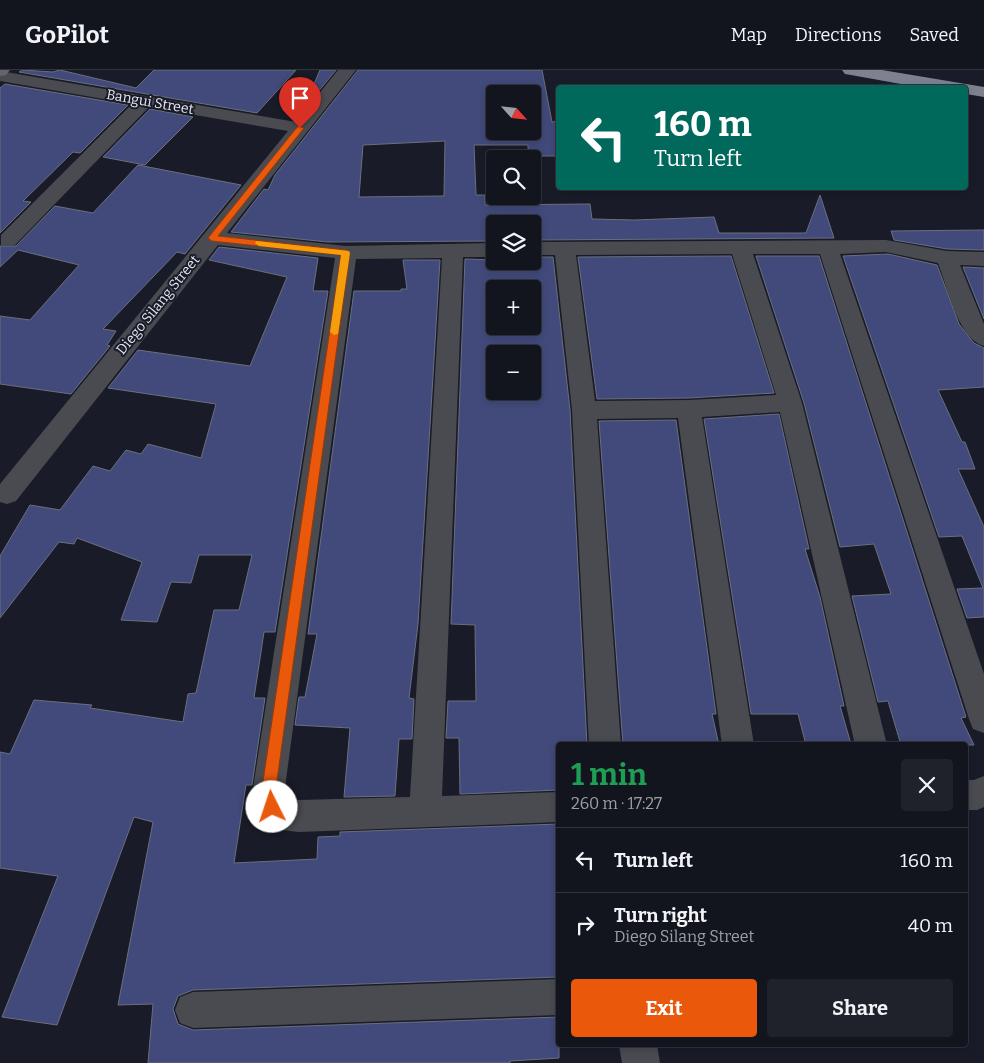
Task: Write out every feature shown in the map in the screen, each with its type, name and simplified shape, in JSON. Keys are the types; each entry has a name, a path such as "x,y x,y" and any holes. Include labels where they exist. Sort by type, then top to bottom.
{"highway":[{"path":"851,70 938,85"},
{"path":"968,89 984,92"}],"street":[{"name":"Diego Silang Street","path":"7,494 347,70"},
{"name":"Bangui Street","path":"0,76 300,128"},
{"path":"8,240 145,101"},
{"path":"212,238 346,253 486,250"},
{"path":"541,250 886,246 948,258 984,260"},
{"path":"740,247 790,403 869,742"},
{"path":"828,248 984,719"},
{"path":"565,249 584,410 605,742"},
{"path":"425,813 453,251"},
{"path":"346,253 268,795 272,807 281,814 299,816 556,807"},
{"path":"948,258 973,326 984,338"},
{"path":"584,410 689,409 790,403"},
{"path":"689,409 738,742"},
{"path":"968,795 977,795 984,791"},
{"path":"193,1010 556,997"},
{"path":"638,1047 641,1063"}],"building":[{"path":"22,70 53,72 60,70 136,88 154,70 296,70 257,113 19,72"},
{"path":"320,70 336,70 303,110"},
{"path":"358,70 542,70 552,122 556,121 556,156 541,156 541,150 528,150 528,145 474,145 476,195 485,195 485,205 590,204 592,219 635,220 714,217 719,233 806,233 820,195 834,238 541,240 541,215 486,215 486,241 328,242 231,232 264,189 268,190 275,175","holes":["445,141 444,196 359,197 363,145"]},
{"path":"5,84 128,105 80,153 73,152 23,201 31,202 0,233 0,88"},
{"path":"150,109 193,117 145,165 103,157"},
{"path":"138,165 241,185 185,254 177,252 103,329 116,331 107,345 110,346 71,394 0,384 0,316 30,320 79,265 18,250 0,267 0,246 16,246 55,206 93,213"},
{"path":"984,230 984,250 947,249 894,240 891,231"},
{"path":"219,247 318,258 313,291 328,291 275,632 264,632 254,698 265,698 252,785 246,785 234,863 317,859 318,837 340,836 340,832 556,824 556,977 193,990 178,996 173,1009 178,1024 193,1030 556,1017 556,1047 559,1047 559,1058 510,1061 510,1063 148,1063 153,1004 118,1005 153,822 134,817 57,1025 2,1017 58,876 0,868 0,752 10,754 34,700 92,705 90,708 183,722 188,694 196,693 214,610 239,610 252,555 199,555 191,583 171,582 157,622 121,620 142,562 77,538 74,544 59,542 0,618 0,556 30,505 60,510 93,466 110,471 126,450 141,454 148,444 201,458 216,404 108,388 138,350 250,366 287,277 209,260"},
{"path":"888,254 937,265 959,324 974,343 984,348 984,387 938,390 962,442 965,442 975,469 958,469 984,527 984,617 967,618 957,589 983,588 962,536 939,537 843,256"},
{"path":"731,256 774,393 689,398 597,399 578,257"},
{"path":"756,256 819,256 966,717 961,718 974,745 968,745 968,742 900,742 888,701 878,702 852,596 891,594 874,544 840,547 804,403"},
{"path":"541,257 553,257 570,410 587,742 556,742 556,790 460,794 459,738 446,738 448,701 476,701 475,625 451,624 465,259 486,260 486,270 541,270"},
{"path":"403,260 440,260 418,624 409,698 414,699 412,739 399,739 395,796 344,797 350,728 295,725 299,697 305,697 317,634 308,634 354,291 401,291 401,289 407,289"},
{"path":"963,267 984,268 984,319"},
{"path":"779,414 809,549 805,549 820,597 844,706 840,706 850,742 805,742 798,714 751,714 704,419"},
{"path":"676,420 716,714 712,714 718,742 623,742 599,421"}],"slow traffic":[{"path":"259,243 346,253 334,332"}],"route":[{"path":"272,807 268,795 346,253 212,238 300,128"}]}
